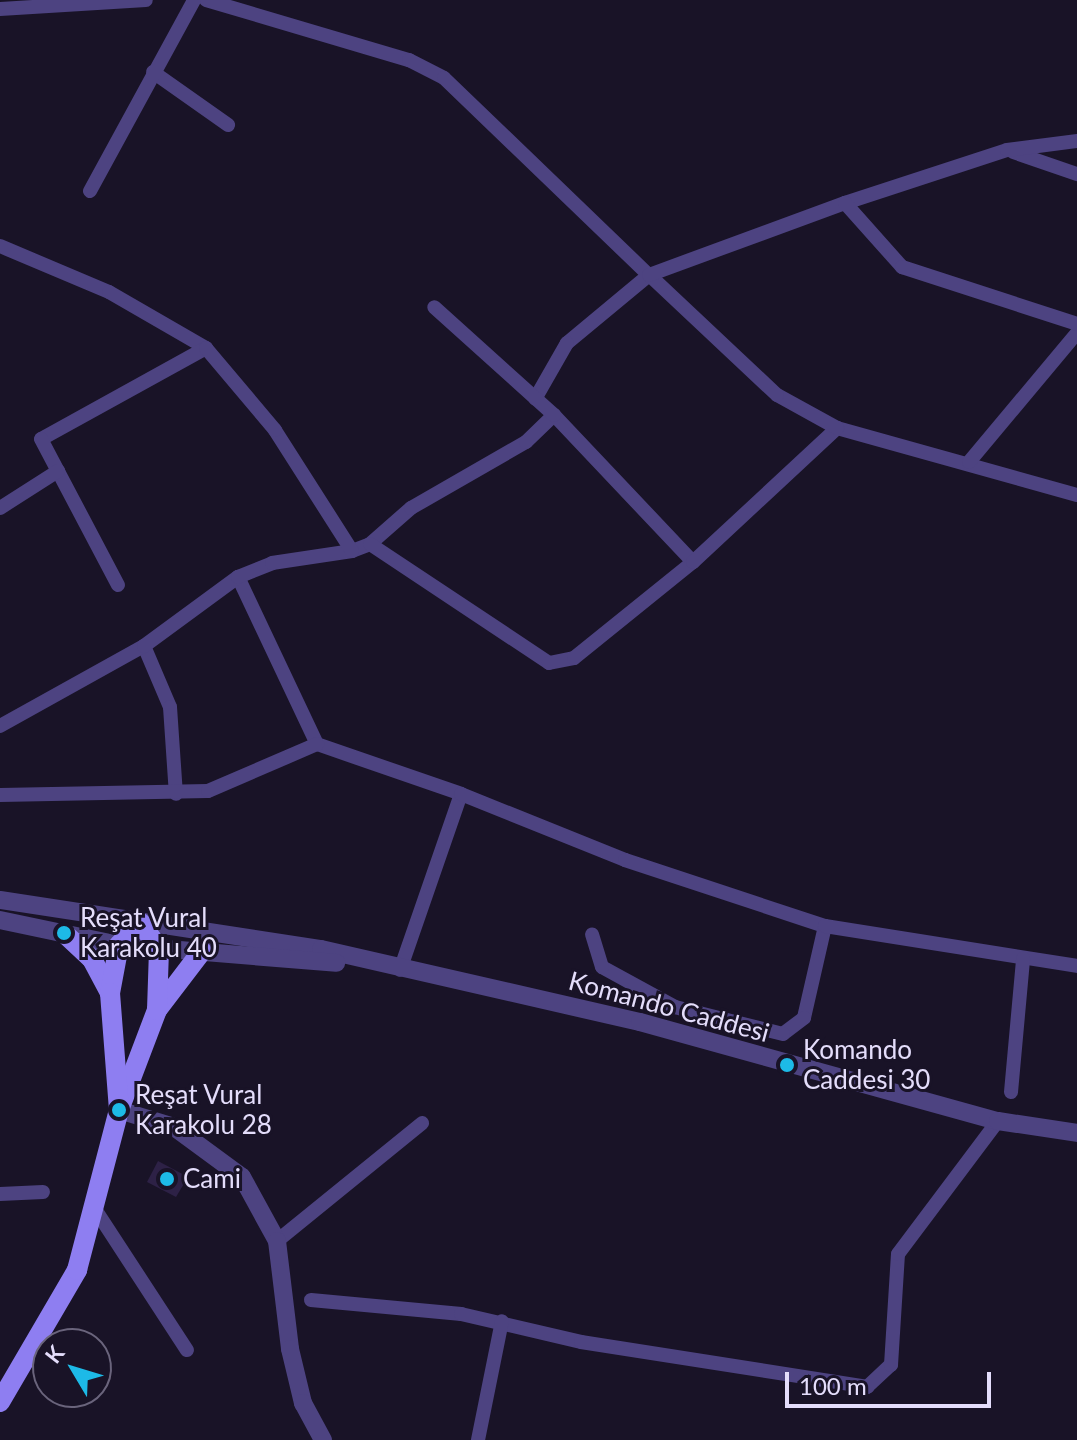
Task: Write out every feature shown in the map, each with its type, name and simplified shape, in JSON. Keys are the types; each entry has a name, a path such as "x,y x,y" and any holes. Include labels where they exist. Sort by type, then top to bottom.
{"main road":[{"path":"119,1110 110,993 119,945 141,923 159,949 157,1010"},
{"path":"64,933 92,959 110,993"},
{"path":"0,1402 77,1270 119,1110 157,1010 202,951"}],"street":[{"path":"0,9 146,0"},
{"path":"90,191 194,0"},
{"path":"206,0 409,60 444,78 777,395 837,428 969,462 1077,495"},
{"path":"153,72 228,125"},
{"path":"535,399 567,343 649,275 845,203 1007,150 1077,141"},
{"path":"1007,150 1077,174"},
{"path":"845,203 902,267 1077,324"},
{"path":"0,246 109,292 206,348 275,430 352,551"},
{"path":"434,307 554,415 693,562"},
{"path":"969,462 1077,333"},
{"path":"118,585 41,439 206,348"},
{"path":"0,725 144,646 238,577 272,563 352,551 370,544 411,508 526,442 554,415"},
{"path":"370,544 549,663 585,651 693,562 837,428"},
{"path":"0,508 58,471"},
{"path":"238,577 317,744"},
{"path":"144,646 170,707 176,794"},
{"path":"0,795 208,791 317,744 461,794 625,860 825,926 1077,966"},
{"path":"394,968 461,794"},
{"path":"0,900 394,968"},
{"path":"0,920 119,945 394,968"},
{"path":"592,935 602,967 675,1007 783,1034 804,1018 825,926"},
{"path":"1011,1092 1023,959"},
{"name":"Komando Caddesi","path":"394,968 640,1022 998,1121 1077,1133"},
{"path":"119,1110 174,1127 242,1177 277,1241 290,1349 303,1403 323,1440"},
{"path":"311,1300 502,1321 581,1342 872,1386 891,1365 898,1254 998,1121"},
{"path":"277,1241 422,1123"},
{"path":"0,1194 43,1192"},
{"path":"93,1206 187,1350"},
{"path":"478,1440 502,1321"}],"building":[{"name":"Cami","path":"158,1161 188,1177 176,1197 147,1182"}],"place":[{"name":"Reşat Vural Karakolu 40","path":"64,933"},
{"name":"Komando Caddesi 30","path":"787,1065"},
{"name":"Reşat Vural Karakolu 28","path":"119,1110"},
{"name":"Cami","path":"167,1179"}]}
